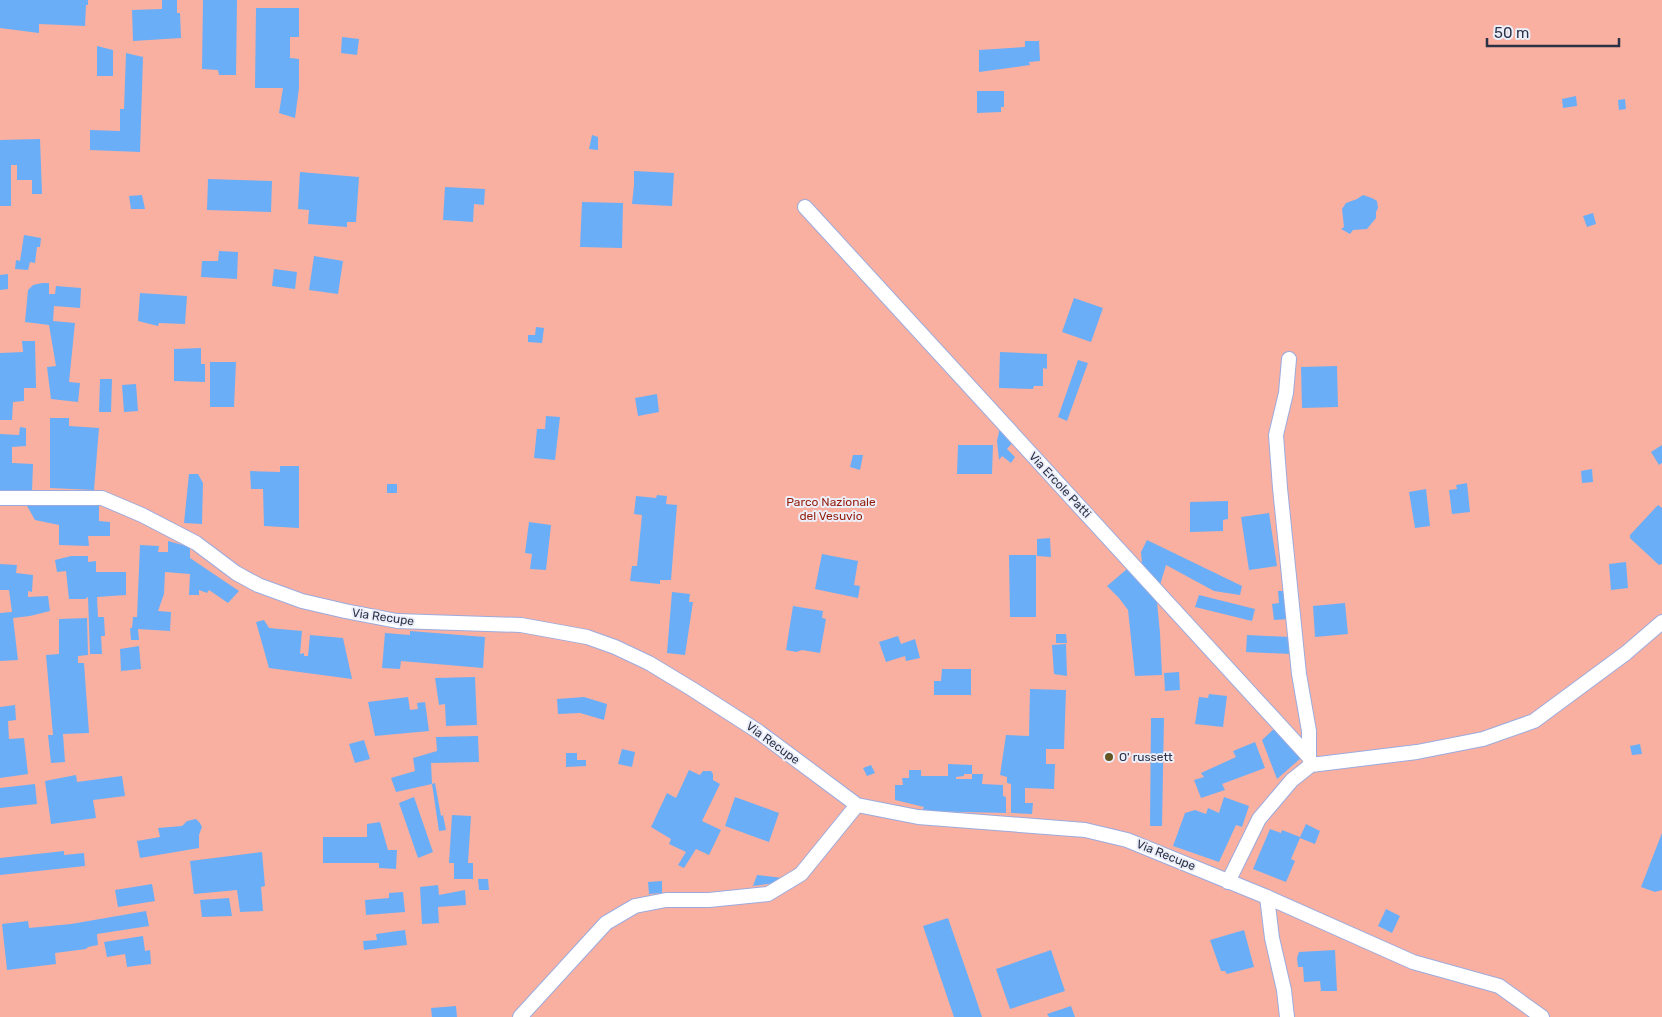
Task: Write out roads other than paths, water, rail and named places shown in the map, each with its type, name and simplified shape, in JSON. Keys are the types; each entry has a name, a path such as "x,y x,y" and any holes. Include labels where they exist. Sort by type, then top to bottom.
{"street":[{"name":"Via Ercole Patti","path":"805,207 1310,761"},
{"path":"1289,359 1286,392 1276,435 1299,674 1309,731 1310,761"},
{"name":"Via Recupe","path":"0,498 102,498 142,515 196,543 236,573 258,585 302,601 398,621 521,625 587,637 615,647 683,684 759,732 857,805 918,817 1085,830 1127,840 1267,897 1413,962 1499,986 1542,1017"},
{"path":"1228,882 1259,819 1310,761 1417,752 1483,739 1534,721 1626,654 1662,622"},
{"path":"520,1017 606,923 635,906 666,900 709,900 768,894 802,874 857,805"},
{"path":"1267,897 1272,938 1284,990 1287,1017"}],"place":[{"name":"O' russett","path":"1109,757"}],"park label":[{"name":"Parco Nazionale del Vesuvio","path":"831,509"}]}
